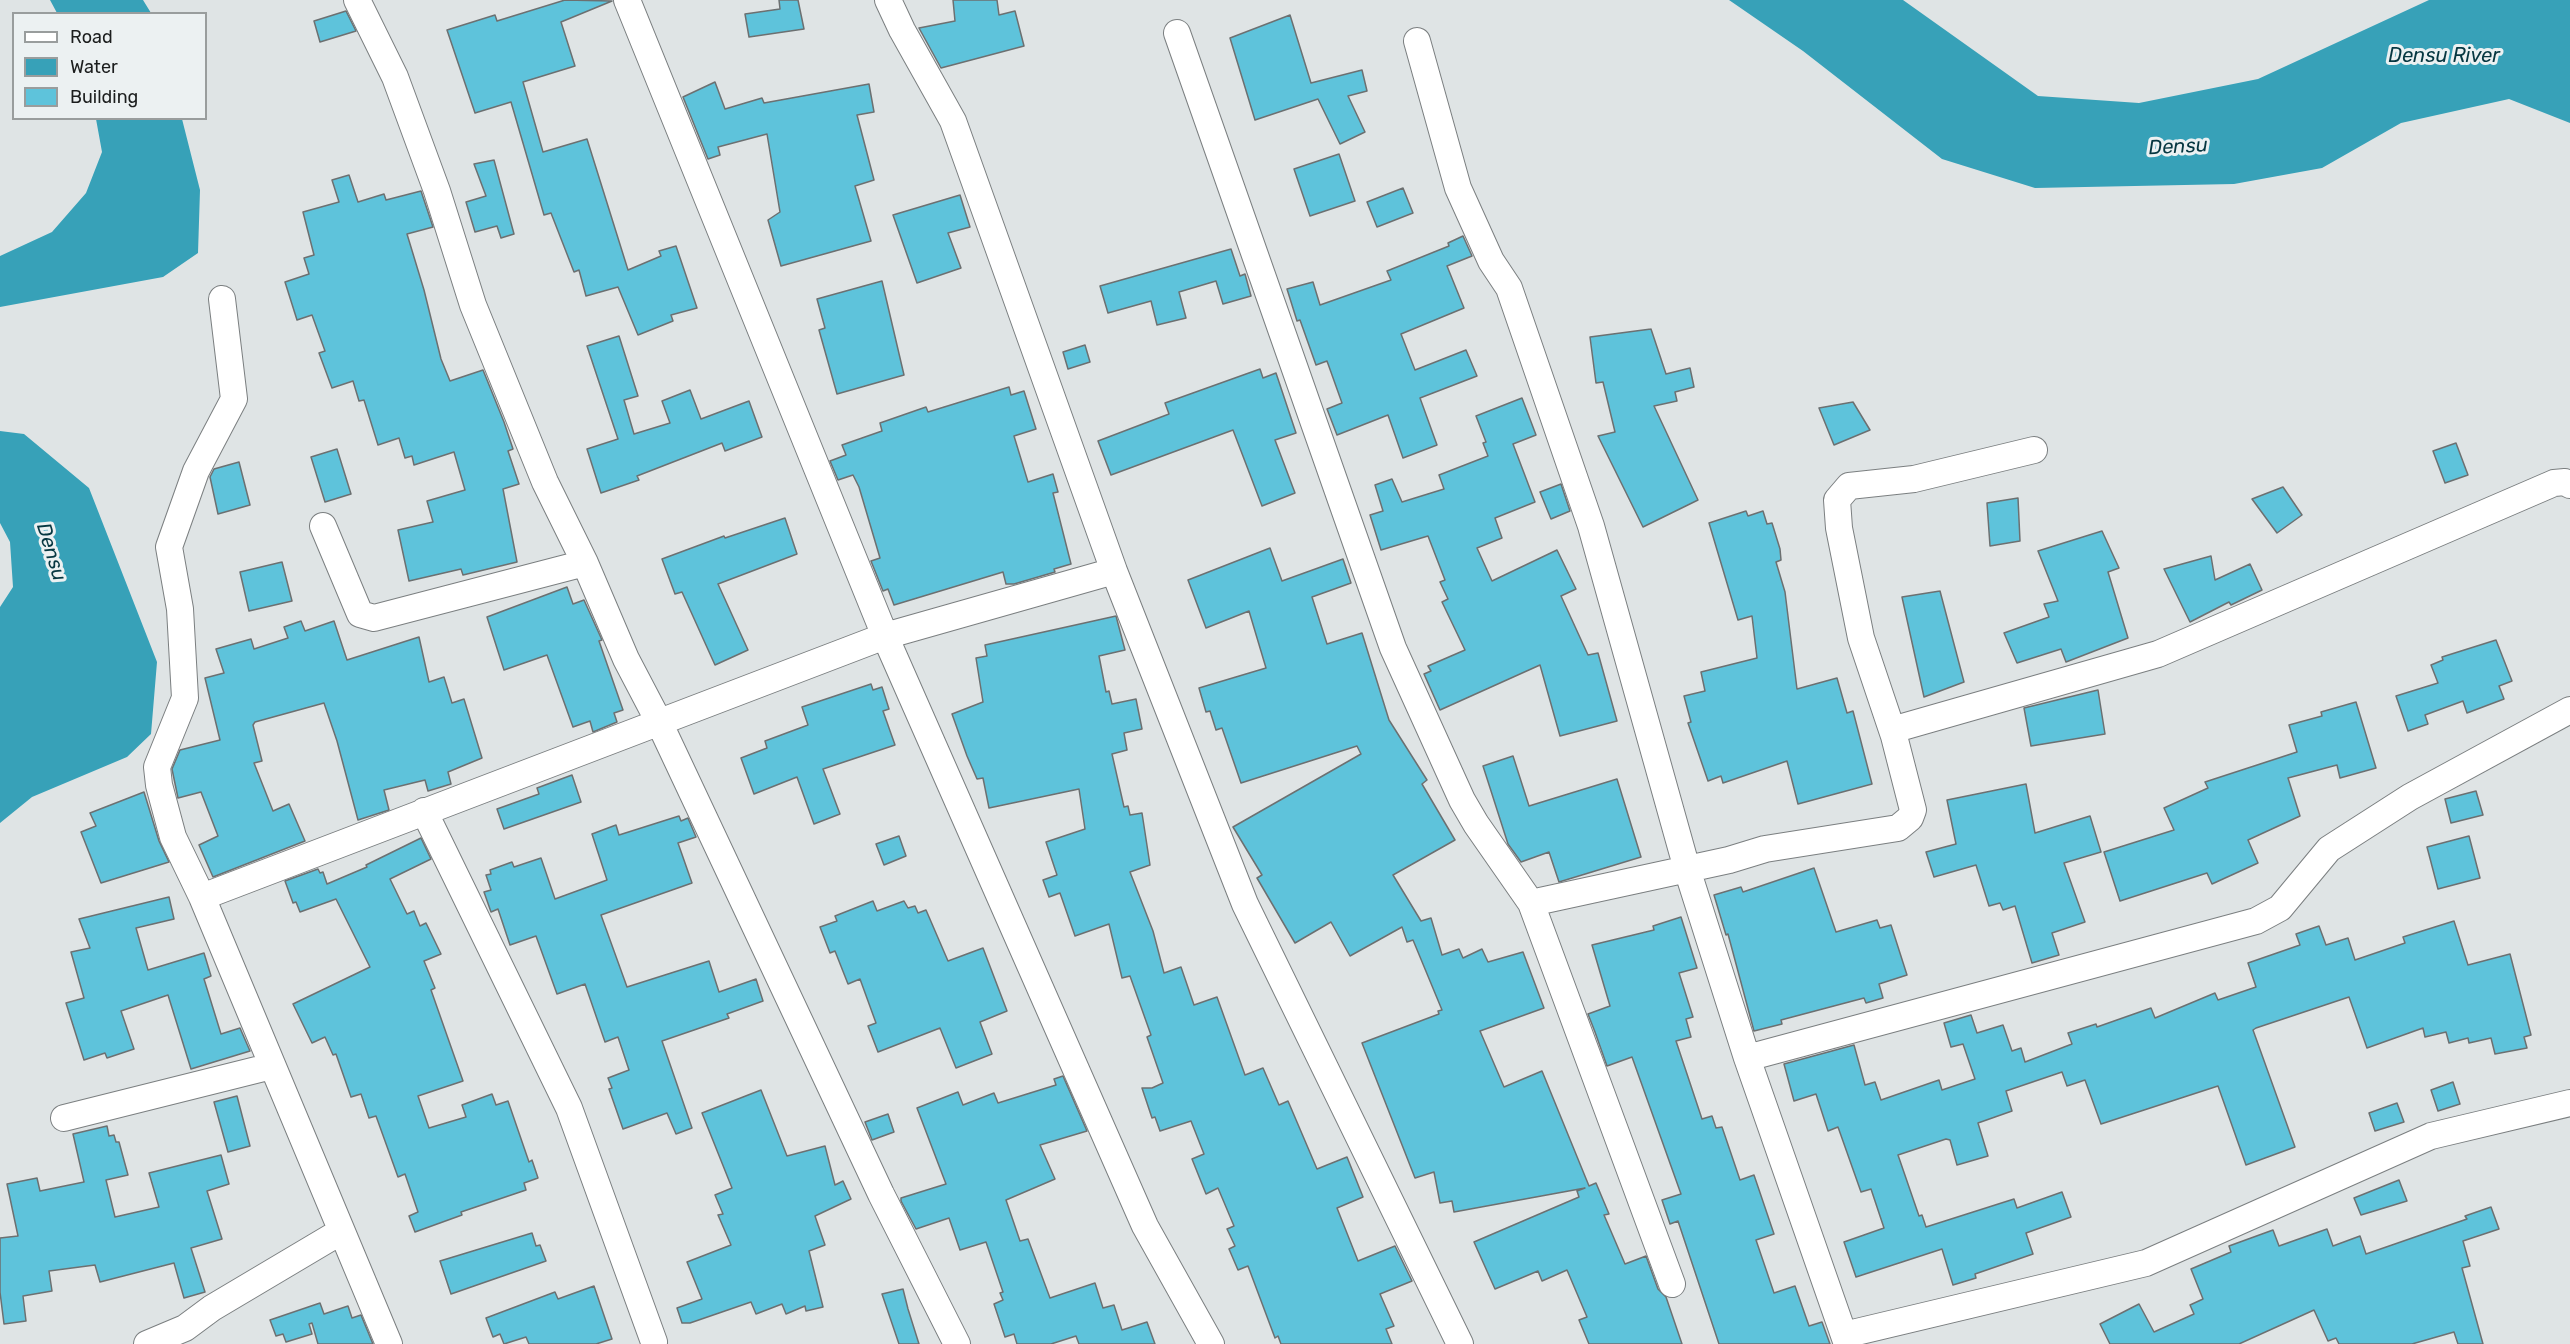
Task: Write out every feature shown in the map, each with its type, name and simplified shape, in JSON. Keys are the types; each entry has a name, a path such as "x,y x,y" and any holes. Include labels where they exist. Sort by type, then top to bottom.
{"street":[{"path":"357,0 395,77 437,191 473,305 545,482 585,563 626,659 659,722 881,1194 957,1344"},
{"path":"627,0 885,636 1145,1226 1211,1344"},
{"path":"888,0 902,30 953,121 1114,571 1245,904 1460,1344"},
{"path":"1177,33 1393,648 1462,800 1530,903 1672,1284"},
{"path":"1417,41 1458,188 1491,261 1509,288 1591,526 1687,869 1747,1058 1845,1340 2146,1263 2431,1136 2570,1103"},
{"path":"222,299 234,399 196,471 169,547 180,609 185,698 157,767 174,837 202,897 332,1207 340,1232 389,1344"},
{"path":"1530,903 1687,869 1765,849 1898,828 1910,818 1913,810 1894,736 1860,638 1839,528 1837,501 1849,486 1914,479 2034,450"},
{"path":"1894,736 1899,728 2158,654 2554,483 2565,482 2570,485"},
{"path":"323,526 360,614 374,618 585,563"},
{"path":"202,897 885,636 1114,571"},
{"path":"1747,1058 2256,921 2280,908 2329,849 2410,797 2570,710"},
{"path":"424,811 569,1108 654,1342"},
{"path":"64,1118 272,1066"},
{"path":"147,1344 185,1328 212,1308 340,1232"}],"water":[{"path":"50,0 143,0 150,12 56,12"},
{"name":"Densu River","path":"1729,0 1903,0 2038,96 2139,103 2258,79 2429,0 2570,0 2570,123 2509,99 2401,123 2322,168 2234,184 2035,188 1942,159 1803,51"},
{"path":"96,120 182,120 200,190 198,253 163,277 0,307 0,256 52,232 86,193 102,152"},
{"name":"Densu","path":"0,431 24,434 89,488 157,662 151,734 127,757 32,797 0,823 0,607 13,587 10,542 0,523"}],"building":[{"path":"565,0 612,1 561,22 575,66 523,82 543,152 587,139 628,270 661,256 659,251 676,246 697,308 671,315 673,321 638,335 618,287 586,296 579,270 574,272 551,213 544,215 511,102 475,113 447,30 495,15 497,21"},
{"path":"779,0 798,0 804,29 749,37 745,14 780,9"},
{"path":"953,0 997,0 999,15 1015,11 1024,46 941,68 919,28 955,21"},
{"path":"346,11 356,31 320,42 314,21"},
{"path":"1290,15 1311,83 1362,70 1367,91 1348,96 1365,132 1340,144 1318,99 1255,120 1230,38"},
{"path":"715,82 725,109 762,98 764,103 869,84 874,112 857,115 874,180 855,186 871,241 781,266 768,220 780,212 767,134 718,147 720,155 708,159 683,97"},
{"path":"1339,154 1355,201 1310,216 1294,169"},
{"path":"494,160 514,234 501,238 497,226 475,232 466,202 486,196 474,164"},
{"path":"349,175 358,202 384,194 386,200 421,191 433,227 407,234 441,359 450,381 483,370 513,449 508,451 519,484 503,489 517,562 463,575 461,569 409,581 398,530 433,522 427,501 465,490 454,452 414,465 412,456 405,458 399,438 378,445 364,400 359,401 353,381 332,388 319,353 325,351 312,315 297,320 285,282 309,274 304,258 314,255 303,212 339,202 332,180"},
{"path":"1403,188 1413,213 1377,227 1367,202"},
{"path":"960,195 970,227 948,233 961,268 917,283 893,215"},
{"path":"1463,236 1472,256 1447,266 1464,308 1401,334 1415,370 1466,350 1477,376 1420,398 1437,445 1403,458 1388,415 1337,435 1327,409 1342,403 1327,361 1316,365 1300,320 1297,321 1287,289 1313,282 1320,305 1391,280 1387,271 1449,246 1448,243"},
{"path":"1231,249 1240,276 1245,274 1251,296 1223,304 1216,281 1179,292 1186,318 1157,325 1151,301 1108,313 1100,286"},
{"path":"882,281 904,375 837,394 819,330 825,328 817,299"},
{"path":"1651,329 1666,374 1690,368 1694,387 1675,392 1677,401 1654,406 1698,500 1643,527 1598,436 1615,432 1603,382 1596,383 1590,337"},
{"path":"619,336 638,396 624,400 634,434 670,423 662,401 690,390 701,419 749,401 762,437 725,451 722,443 637,476 639,480 601,493 587,449 618,439 587,346"},
{"path":"1085,345 1090,362 1068,369 1063,352"},
{"path":"1260,369 1263,378 1276,373 1296,433 1275,440 1295,493 1262,506 1233,430 1111,475 1098,441 1169,414 1165,403"},
{"path":"1009,387 1011,395 1024,391 1036,429 1014,436 1028,482 1053,474 1058,492 1053,493 1071,564 1054,569 1055,572 1014,584 1006,584 1003,572 894,605 888,589 883,591 871,561 880,558 859,487 853,475 838,480 830,461 846,455 842,445 882,431 880,423 926,407 928,412"},
{"path":"1522,398 1536,435 1513,444 1535,502 1495,518 1502,538 1477,548 1492,581 1557,550 1576,589 1561,596 1588,655 1598,653 1617,721 1560,736 1540,665 1440,710 1424,674 1431,671 1428,666 1465,650 1442,602 1448,599 1440,582 1445,580 1428,536 1381,550 1370,515 1383,511 1375,485 1392,479 1402,502 1444,489 1439,475 1488,456 1483,443 1486,442 1476,416"},
{"path":"1853,402 1870,430 1834,445 1819,408"},
{"path":"2456,443 2468,475 2445,483 2433,451"},
{"path":"337,449 351,494 325,502 311,457"},
{"path":"239,462 250,505 218,514 210,477 214,469"},
{"path":"1561,484 1570,511 1551,519 1540,492"},
{"path":"2283,487 2302,515 2277,533 2252,499"},
{"path":"2018,498 2020,541 1990,546 1987,503"},
{"path":"1746,511 1748,516 1763,511 1767,524 1772,523 1780,549 1781,560 1776,562 1785,592 1797,689 1837,678 1847,713 1853,711 1872,784 1798,804 1787,761 1723,783 1721,776 1708,781 1688,723 1691,722 1684,696 1705,691 1701,672 1757,658 1752,616 1738,620 1709,523"},
{"path":"785,518 797,554 718,584 748,650 715,665 682,592 675,594 662,559 724,536 725,538"},
{"path":"2102,531 2119,568 2108,572 2128,638 2066,662 2061,649 2017,663 2004,633 2049,617 2044,604 2058,601 2038,551"},
{"path":"1270,548 1282,581 1343,559 1351,583 1312,597 1327,644 1362,633 1389,720 1427,780 1422,784 1455,840 1393,875 1421,921 1431,918 1442,955 1459,949 1463,958 1482,949 1488,962 1523,952 1544,1008 1480,1031 1504,1087 1542,1071 1589,1186 1596,1183 1609,1214 1604,1215 1625,1264 1646,1256 1658,1289 1666,1297 1682,1344 1589,1344 1579,1320 1587,1317 1567,1270 1542,1281 1538,1271 1495,1289 1474,1242 1579,1197 1577,1191 1585,1188 1454,1212 1452,1201 1440,1203 1434,1172 1415,1178 1362,1043 1439,1014 1438,1011 1442,1010 1413,940 1407,942 1402,927 1350,956 1331,922 1295,943 1257,878 1262,875 1233,827 1361,754 1357,746 1241,783 1222,728 1216,730 1210,711 1206,712 1199,688 1266,668 1249,611 1206,628 1188,580"},
{"path":"2211,556 2215,580 2250,564 2262,590 2231,605 2229,602 2190,622 2164,569"},
{"path":"282,562 292,601 249,611 240,572"},
{"path":"567,587 573,604 584,600 602,640 599,641 623,710 614,713 617,722 593,732 590,721 573,727 547,655 504,670 487,617"},
{"path":"1940,591 1964,682 1924,697 1902,597"},
{"path":"1116,616 1125,650 1099,656 1106,692 1109,691 1112,704 1136,699 1142,729 1124,733 1127,750 1112,754 1124,807 1128,806 1130,815 1142,813 1150,865 1130,872 1153,931 1164,973 1181,967 1194,1005 1217,997 1245,1075 1263,1068 1279,1105 1288,1101 1317,1169 1347,1157 1363,1197 1337,1208 1358,1261 1395,1246 1412,1281 1380,1294 1394,1326 1386,1329 1392,1344 1281,1344 1278,1336 1275,1338 1248,1266 1238,1270 1229,1249 1235,1246 1227,1229 1234,1226 1218,1188 1206,1194 1192,1159 1204,1154 1191,1121 1160,1131 1155,1117 1152,1118 1142,1088 1152,1088 1163,1083 1147,1037 1151,1035 1130,976 1122,978 1109,924 1075,936 1060,893 1049,897 1043,880 1057,875 1046,842 1085,829 1079,789 989,808 983,778 977,779 967,756 952,714 983,702 976,658 987,656 985,645"},
{"path":"301,621 305,631 334,621 347,660 419,637 429,682 444,677 452,703 464,699 482,758 448,772 451,784 428,791 425,780 384,790 389,810 358,820 337,741 324,703 255,722 253,725 262,761 254,763 273,811 289,804 305,841 213,877 199,845 218,836 201,792 178,798 172,769 180,750 220,740 205,678 224,673 216,649 251,639 254,649 288,638 284,627"},
{"path":"2496,640 2512,681 2499,686 2504,699 2467,713 2463,701 2425,715 2428,724 2408,731 2396,696 2438,683 2431,665 2443,660 2442,657"},
{"path":"871,684 873,690 882,687 889,709 883,711 895,745 823,769 840,814 814,824 797,777 754,794 741,758 767,748 765,741 808,725 802,707"},
{"path":"2098,690 2105,734 2031,746 2024,708"},
{"path":"2356,702 2376,768 2340,778 2337,765 2288,778 2300,816 2248,840 2258,863 2212,884 2207,873 2120,901 2104,852 2174,830 2164,808 2208,788 2205,782 2297,752 2289,725 2322,716 2321,712"},
{"path":"1513,756 1529,806 1617,779 1641,857 1559,882 1549,852 1521,862 1508,844 1483,766"},
{"path":"572,775 581,802 504,829 497,809 539,794 537,788"},
{"path":"2026,784 2035,833 2090,816 2101,852 2064,863 2085,922 2052,933 2059,955 2032,963 2015,906 2003,910 2000,903 1989,906 1976,865 1934,877 1926,852 1956,844 1947,800"},
{"path":"2476,791 2483,815 2451,823 2445,799"},
{"path":"144,792 159,841 169,862 101,883 81,832 96,826 90,813"},
{"path":"679,816 681,821 688,818 696,837 678,843 692,883 601,915 627,987 709,961 719,992 756,979 763,1001 727,1014 729,1018 662,1041 692,1128 676,1134 667,1113 623,1129 609,1089 612,1088 608,1078 629,1070 618,1037 605,1042 585,984 557,994 536,936 510,945 498,909 491,912 484,892 491,890 486,875 491,874 490,870 512,862 514,867 541,858 555,899 607,880 592,834 616,825 619,835"},
{"path":"899,836 906,856 884,865 876,844"},
{"path":"2469,836 2480,878 2438,889 2427,847"},
{"path":"421,838 431,859 390,879 407,914 414,911 420,926 426,923 441,954 424,961 435,988 431,990 463,1081 418,1096 429,1128 466,1117 462,1105 492,1094 496,1105 508,1101 529,1162 532,1160 538,1178 524,1183 526,1190 461,1212 462,1215 415,1232 409,1216 418,1212 405,1174 398,1177 376,1116 369,1118 361,1094 351,1097 336,1054 333,1055 325,1037 312,1043 293,1004 370,967 336,899 300,912 296,902 293,903 285,881 318,869 320,873 323,872 327,884 367,867 366,865"},
{"path":"1814,868 1836,932 1877,920 1880,928 1891,925 1907,975 1879,984 1883,998 1866,1003 1864,998 1781,1020 1782,1024 1754,1031 1728,934 1726,935 1714,895 1741,887 1743,892"},
{"path":"169,897 174,919 136,928 148,970 204,953 211,976 204,979 221,1034 240,1028 250,1051 191,1069 168,995 121,1011 134,1049 107,1058 105,1053 84,1060 66,1003 84,998 71,952 90,948 79,919"},
{"path":"873,901 877,911 904,901 908,908 915,906 918,913 926,910 948,961 983,948 1007,1011 980,1022 992,1054 956,1068 940,1028 878,1052 868,1026 876,1023 860,979 848,984 835,951 830,953 820,927 837,921 835,916"},
{"path":"1681,917 1697,968 1679,973 1693,1017 1686,1019 1691,1037 1676,1041 1702,1119 1712,1116 1716,1128 1722,1127 1740,1180 1754,1175 1774,1234 1756,1240 1774,1293 1795,1286 1809,1326 1822,1322 1830,1344 1719,1344 1678,1221 1670,1224 1662,1200 1681,1194 1632,1057 1607,1066 1588,1014 1610,1006 1592,945 1654,930 1653,926"},
{"path":"2454,921 2468,965 2510,954 2531,1035 2524,1037 2527,1048 2495,1054 2491,1038 2469,1043 2468,1038 2449,1043 2446,1032 2425,1037 2423,1028 2367,1048 2349,997 2256,1028 2253,1030 2295,1147 2246,1165 2218,1086 2101,1124 2085,1080 2067,1086 2062,1072 2006,1091 2012,1111 1978,1123 1988,1156 1957,1165 1950,1140 1946,1139 1898,1155 1919,1216 1922,1215 1926,1227 2014,1199 2017,1208 2062,1192 2071,1217 2026,1233 2033,1254 1975,1274 1976,1278 1953,1285 1942,1249 1856,1277 1844,1242 1884,1228 1871,1189 1861,1192 1838,1127 1828,1131 1816,1094 1794,1101 1784,1064 1854,1045 1865,1085 1875,1082 1881,1100 1939,1080 1942,1090 1975,1079 1963,1044 1951,1047 1944,1023 1971,1015 1977,1033 2003,1025 2012,1051 2021,1048 2025,1062 2072,1044 2068,1033 2096,1024 2097,1027 2151,1008 2155,1018 2215,993 2218,1000 2256,987 2248,963 2300,945 2296,934 2319,926 2326,945 2348,938 2355,960 2405,943 2403,937"},
{"path":"1063,1076 1087,1131 1040,1145 1055,1179 1006,1200 1020,1241 1028,1239 1050,1298 1095,1283 1103,1308 1114,1305 1122,1330 1147,1322 1155,1344 1079,1344 1076,1336 1051,1344 1017,1344 1014,1334 1005,1337 994,1304 1003,1300 1000,1293 1003,1292 986,1242 960,1250 949,1218 916,1229 901,1201 901,1198 946,1184 917,1108 958,1092 963,1105 994,1093 998,1103 1056,1085 1054,1079"},
{"path":"2453,1082 2460,1104 2438,1111 2431,1090"},
{"path":"761,1090 787,1156 825,1146 835,1185 843,1181 851,1199 815,1216 825,1245 809,1251 823,1307 806,1311 805,1306 786,1314 782,1304 756,1314 751,1302 690,1323 682,1323 677,1308 702,1299 687,1262 731,1245 718,1215 723,1214 715,1195 732,1188 702,1113"},
{"path":"237,1096 250,1146 228,1152 214,1102"},
{"path":"2397,1103 2404,1122 2375,1131 2369,1113"},
{"path":"888,1114 894,1132 872,1140 865,1122"},
{"path":"107,1126 109,1136 114,1135 116,1142 119,1142 128,1175 106,1180 115,1217 159,1207 149,1173 221,1155 229,1184 207,1191 222,1239 191,1248 205,1292 184,1298 174,1263 100,1282 95,1265 49,1271 52,1291 23,1296 26,1321 4,1324 0,1292 0,1238 18,1236 7,1184 37,1178 40,1191 84,1182 73,1134"},
{"path":"2399,1180 2407,1201 2361,1215 2354,1198"},
{"path":"2491,1207 2499,1229 2463,1241 2470,1266 2462,1268 2483,1344 2458,1344 2454,1332 2412,1344 2339,1344 2336,1338 2328,1341 2314,1310 2239,1344 2110,1344 2100,1324 2139,1304 2154,1332 2194,1314 2190,1305 2203,1299 2191,1269 2231,1252 2229,1246 2273,1230 2279,1246 2327,1229 2333,1246 2360,1236 2366,1254 2467,1219 2465,1216"},
{"path":"532,1233 536,1246 540,1245 546,1261 451,1294 440,1261"},
{"path":"594,1286 612,1339 596,1344 529,1344 526,1337 504,1344 500,1334 493,1337 486,1318 555,1292 558,1299"},
{"path":"903,1289 919,1344 899,1344 882,1294"},
{"path":"320,1303 324,1314 348,1306 352,1318 361,1315 373,1344 318,1344 312,1323 309,1324 312,1334 286,1342 283,1334 276,1336 270,1320"}]}
